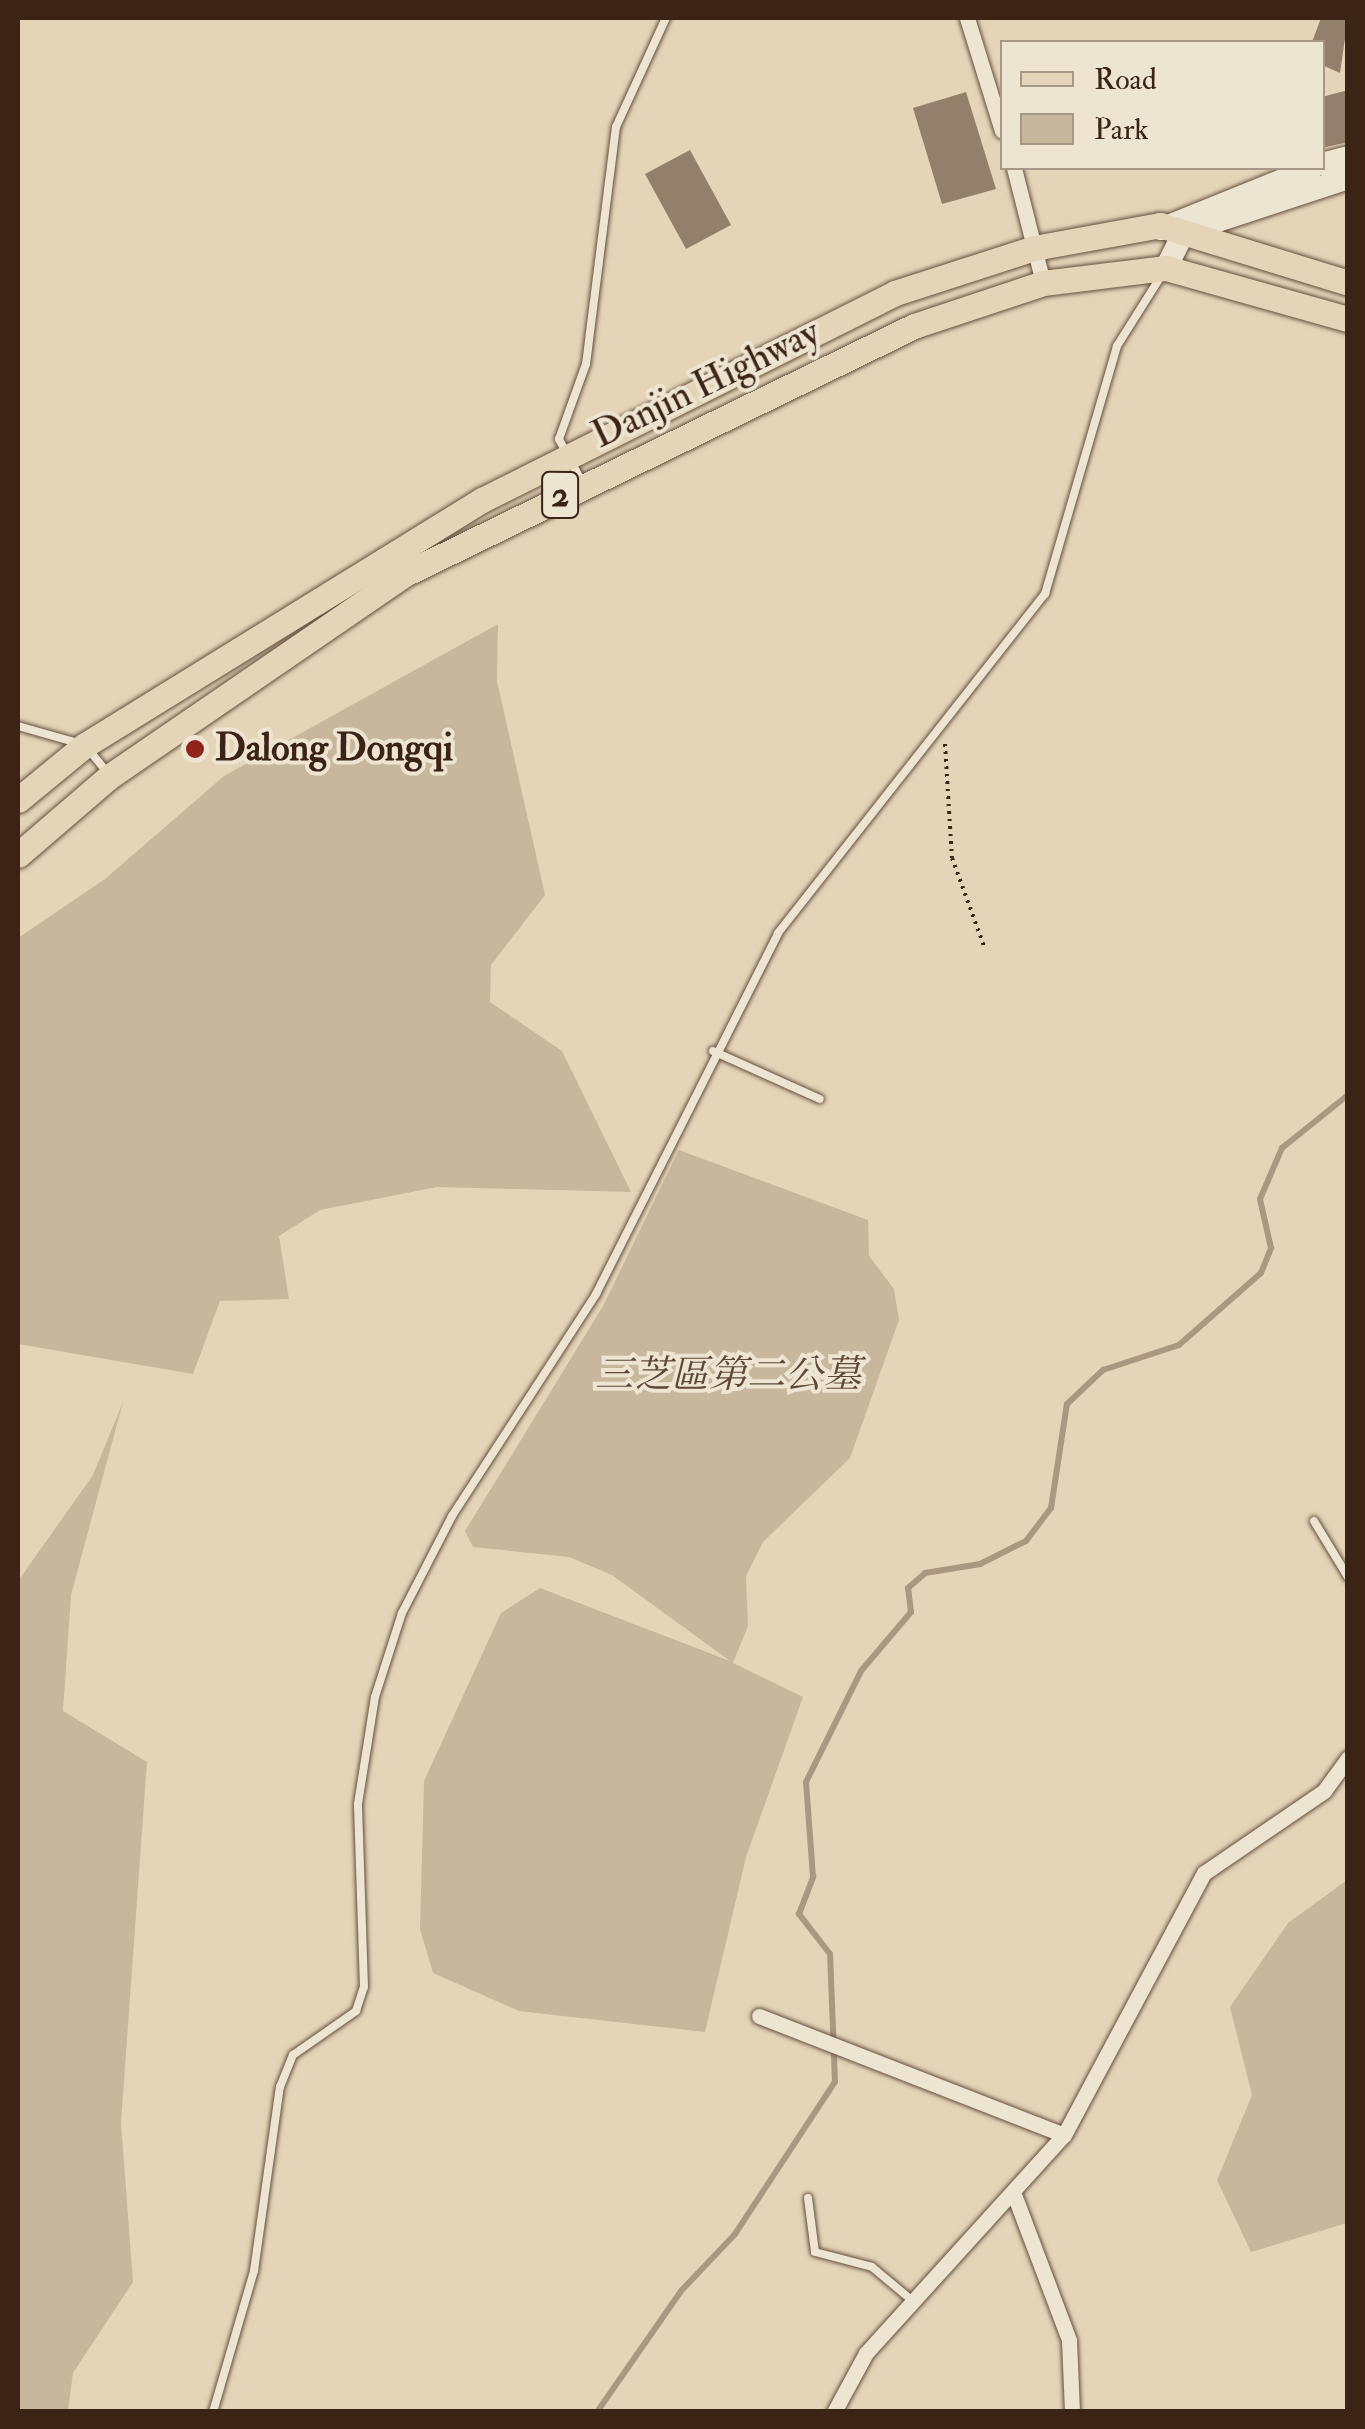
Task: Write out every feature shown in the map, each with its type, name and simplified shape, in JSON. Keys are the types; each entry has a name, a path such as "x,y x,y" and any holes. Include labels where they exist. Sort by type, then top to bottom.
{"main road":[{"path":"1172,228 1307,170"},
{"path":"1172,228 1348,178"},
{"name":"Danjin Highway","path":"18,800 86,745 381,560 567,458 896,293 1034,248 1172,228"},
{"path":"1166,268 1172,228"},
{"name":"2","path":"1172,228 1348,283"},
{"name":"Danjin Highway","path":"18,856 110,776 407,572 914,326 1042,283 1166,268"},
{"name":"2","path":"1166,268 1348,319"}],"street":[{"path":"967,18 1000,125"},
{"path":"1014,170 1042,283"},
{"path":"834,2412 866,2353 1014,2196 1064,2135 1204,1873 1324,1791 1348,1758"},
{"path":"759,2016 822,2044 992,2100 1064,2135"},
{"path":"1014,2196 1069,2340 1072,2412"}],"lane":[{"path":"583,484 559,439 586,364 616,127 666,18"},
{"path":"213,2412 254,2271 280,2088 293,2055 356,2011 364,1987 358,1804 375,1697 402,1613 452,1516 596,1294 712,1052 778,933 941,720 964,704 1045,594 1117,346 1166,268"},
{"path":"18,726 86,745 110,776"},
{"path":"712,1052 820,1099"},
{"path":"1314,1521 1348,1577"},
{"path":"808,2198 815,2252 872,2267 914,2302"}],"path":[{"path":"941,720 952,858 984,946"}],"green space":[{"path":"498,624 497,681 545,895 491,965 490,1002 562,1051 631,1192 437,1187 320,1210 279,1236 289,1299 220,1301 193,1374 18,1344 18,938 105,879 224,776"},
{"name":"三芝區第二公墓","path":"679,1150 868,1220 869,1256 894,1289 899,1320 850,1458 763,1542 746,1576 748,1626 733,1663 803,1697 746,1857 705,2032 519,2011 433,1973 420,1929 424,1781 501,1613 540,1588 730,1661 612,1575 569,1557 473,1547 465,1531 603,1306"},
{"path":"123,1402 71,1595 63,1711 147,1762 121,2123 133,2282 73,2373 68,2411 19,2411 18,1581 93,1475"},
{"path":"1347,1880 1347,2223 1251,2252 1217,2180 1252,2095 1230,2007 1288,1923"}],"building":[{"path":"1321,18 1348,18 1340,73 1325,66 1325,40 1313,40"},
{"path":"1348,90 1348,142 1325,147 1325,96"},
{"path":"966,92 996,189 942,204 913,108"},
{"path":"690,150 731,225 686,249 645,174"}],"waterway":[{"path":"597,2412 681,2291 735,2234 835,2082 830,1954 799,1914 813,1877 806,1782 861,1671 911,1612 908,1588 925,1573 980,1564 1026,1541 1051,1508 1067,1404 1103,1370 1179,1345 1261,1273 1271,1248 1260,1199 1282,1148 1348,1095"}],"place":[{"name":"Dalong Dongqi","path":"195,749"}]}
